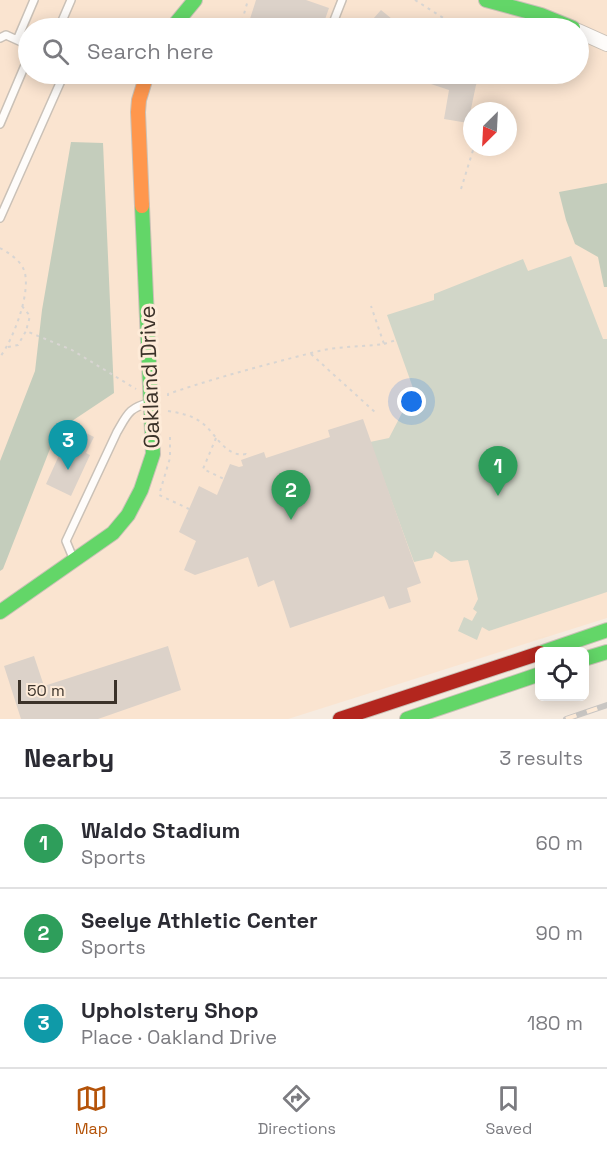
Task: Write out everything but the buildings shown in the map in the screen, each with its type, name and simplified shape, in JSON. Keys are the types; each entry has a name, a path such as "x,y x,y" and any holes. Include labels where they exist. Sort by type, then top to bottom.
{"main road":[{"path":"180,18 195,0"},
{"path":"486,0 549,18"},
{"name":"Oakland Drive","path":"0,612 113,533 128,515 141,490 153,454 138,112 144,84"},
{"path":"556,647 607,630"},
{"path":"589,658 607,652"},
{"path":"340,719 535,654"},
{"path":"406,719 535,676"}],"street":[{"path":"589,36 607,44"}],"lane":[{"path":"26,18 34,0"},
{"path":"63,18 71,0"},
{"path":"335,18 342,0"},
{"path":"0,38 6,35 17,40"},
{"path":"0,124 18,82"},
{"path":"0,218 60,84"},
{"path":"74,561 66,541 117,432 127,414 135,406 152,401"}],"path":[{"path":"243,18 248,0"},
{"path":"415,0 443,18"},
{"path":"461,189 471,156"},
{"path":"0,248 11,254 24,269 26,284 22,306 8,346 0,357"},
{"path":"8,346 18,345 27,332 30,316 22,306"},
{"path":"371,306 384,344"},
{"path":"27,332 72,350 129,385"},
{"path":"248,458 246,454 239,456 233,454 206,427 192,417 168,411 168,394 213,378 297,356 319,351 384,344 396,340"},
{"path":"312,354 376,413"},
{"path":"169,432 170,458 159,495 189,509"},
{"path":"216,438 202,469 224,479"}],"shaded area":[{"path":"0,0 607,0 607,618 288,719 0,719"},
{"path":"571,256 603,339 607,339 607,592 489,631 482,627 477,640 458,631 464,617 472,621 477,612 473,609 478,599 468,560 451,562 435,551 432,558 414,562 370,442 389,438 403,411 418,402 387,315 434,300 434,294 523,259 528,271"}],"green space":[{"path":"71,142 103,143 114,393 57,431 3,569 0,571 0,461 35,371 42,310"},
{"path":"607,183 607,287 604,287 598,257 575,244 559,192"}],"railway":[{"path":"566,719 607,705"}],"traffic: fast":[{"path":"180,18 195,0"},
{"path":"486,0 548,18"},
{"path":"0,612 113,533 128,515 141,490 153,454 142,206"},
{"path":"558,647 607,630"},
{"path":"589,657 607,652"},
{"path":"407,719 535,676"}],"traffic: slow":[{"path":"142,206 138,112 144,84"}],"traffic: jam":[{"path":"340,719 535,655"}],"place":[{"name":"Upholstery Shop","path":"68,470"},
{"name":"Waldo Stadium","path":"498,496"},
{"name":"Seelye Athletic Center","path":"291,520"}]}
